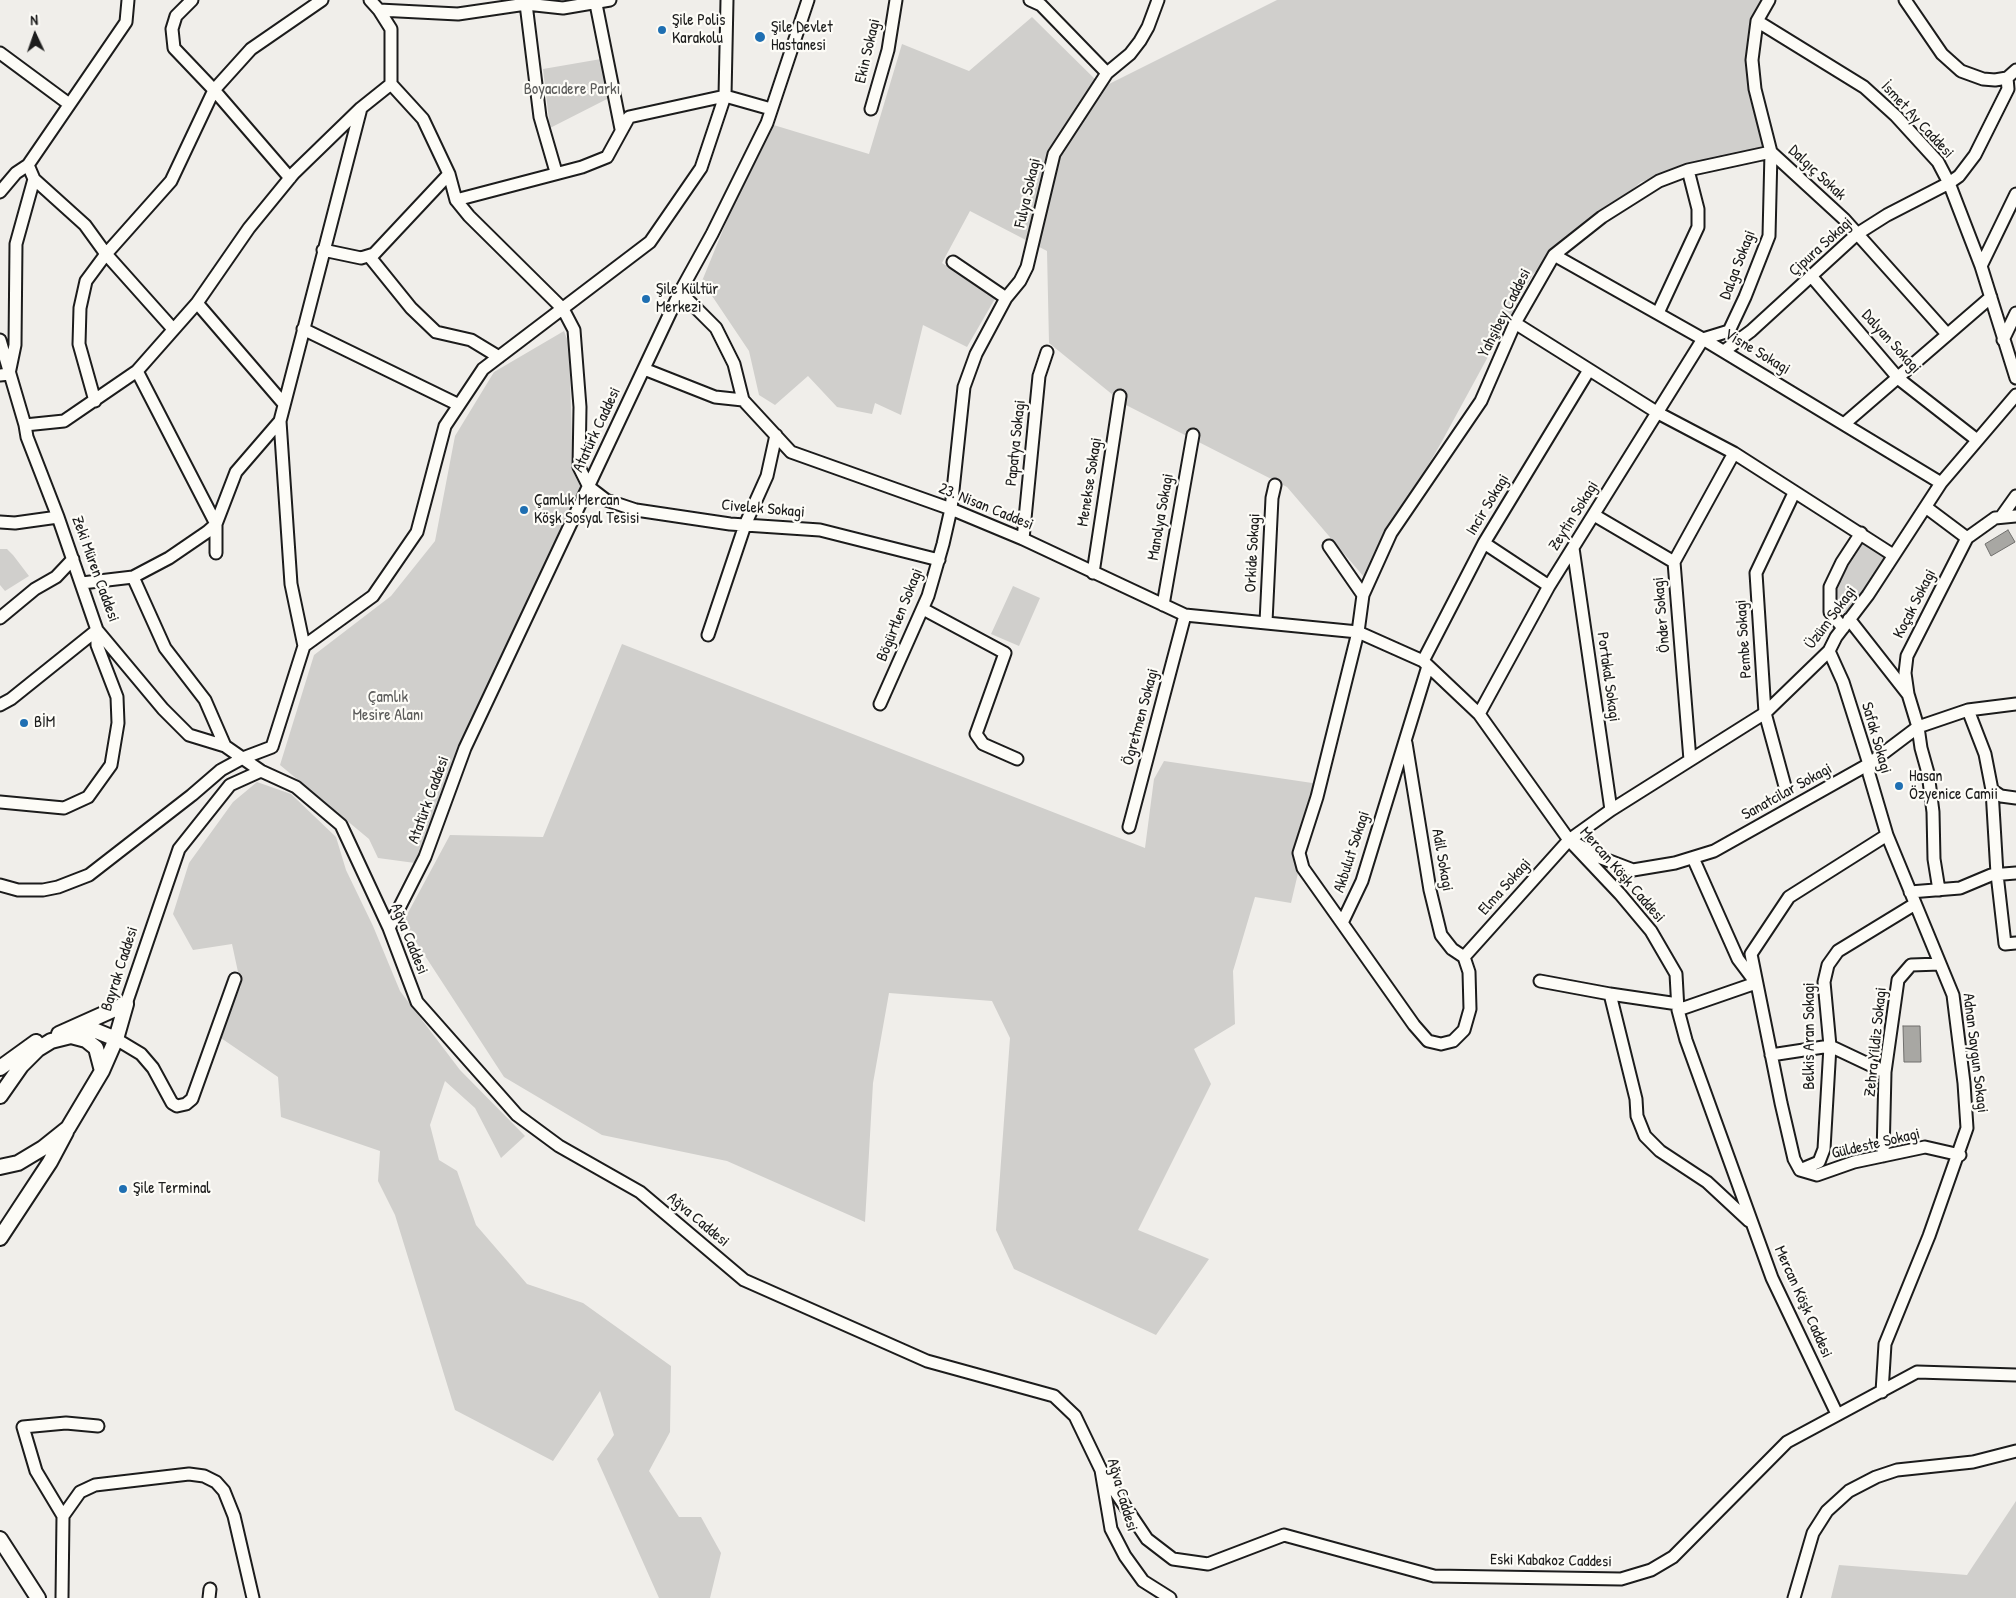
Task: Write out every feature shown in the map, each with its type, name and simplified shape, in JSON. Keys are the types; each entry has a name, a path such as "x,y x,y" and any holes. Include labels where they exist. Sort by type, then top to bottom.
{"main road":[{"path":"0,1068 34,1043 71,1030 126,1004"},
{"name":"Bayrak Caddesi","path":"0,1167 18,1163 43,1148 68,1128 102,1071 116,1039 126,1004"},
{"path":"71,1030 94,1030 116,1039"},
{"path":"0,1096 21,1066 32,1055 51,1041 70,1036 86,1040 96,1048 102,1071"},
{"path":"0,1238 50,1162 68,1128"},
{"path":"0,1539 38,1598"}],"street":[{"path":"0,192 16,174 28,165 126,22 128,0"},
{"path":"192,0 176,16 172,29 174,48 214,90 290,178"},
{"path":"95,402 79,344 80,308 86,281 106,254 170,181 214,90 251,49 322,0"},
{"path":"370,0 380,10 392,29 391,84 423,119 449,174 456,200 469,216 563,309 574,330 580,407 579,467 588,487"},
{"path":"380,10 458,14 485,5 596,4 610,0"},
{"path":"304,646 373,596 417,532 445,426 484,369 650,242 701,168 725,96 727,0"},
{"name":"Atatürk Caddesi","path":"389,928 425,857 465,748 680,292 712,234 771,109 808,0"},
{"name":"Ekin Sokagi","path":"871,109 888,50 896,0"},
{"path":"1030,0 1041,5 1107,73"},
{"name":"Fulya Sokagi","path":"951,508 964,387 976,354 1006,298 1020,281 1028,267 1054,154 1107,73 1130,54 1140,41 1148,27 1158,0"},
{"name":"Dalgıç Sokak","path":"1769,0 1757,21 1753,43 1753,74 1771,152 1857,234 1947,334"},
{"path":"1905,0 1951,64 1961,72 1977,78 1995,80 2007,78 2016,70"},
{"path":"526,4 540,117 556,172"},
{"path":"596,4 622,129"},
{"name":"İsmet Ay Caddesi","path":"1757,21 1852,79 1882,102 1938,162 1950,183 1981,266 2016,378"},
{"path":"0,53 69,104"},
{"name":"Çipura Sokagi","path":"1724,351 1751,332 1857,234 1887,215 1950,183 1965,170 1975,155 2008,89 2007,78"},
{"path":"25,426 64,420 95,402 137,371 197,303 249,228 290,178 361,108 391,84"},
{"path":"456,200 556,172 582,167 607,157 629,118 725,96 771,109"},
{"path":"0,886 18,890 43,890 58,887 89,875 185,801 221,770 243,758 272,747 304,646 291,584 280,422 361,108"},
{"name":"Yahşibey Caddesi","path":"1363,596 1391,533 1481,401 1514,323 1554,255 1602,216 1659,181 1688,170 1771,152"},
{"name":"Dalga Sokagi","path":"1704,339 1729,330 1746,297 1769,236 1771,152"},
{"path":"28,165 34,179 85,225 106,254 173,329"},
{"path":"1658,313 1698,227 1698,209 1688,170"},
{"path":"323,250 361,258 374,254 449,174"},
{"path":"5,374 15,345 16,244 34,179"},
{"path":"1981,266 2016,194"},
{"name":"Visne Sokagi","path":"1554,255 1704,339 1941,483"},
{"path":"369,256 411,308 436,332 471,340 499,357"},
{"path":"953,262 1006,298"},
{"name":"Dalyan Sokagi","path":"1812,277 1899,379 1977,440"},
{"name":"23. Nisan Caddesi","path":"680,292 716,328 734,364 743,400 791,452 951,508 1023,539 1185,615 1358,632"},
{"path":"1844,424 1899,379 1947,334 1991,297"},
{"path":"197,303 284,404"},
{"path":"2016,313 2004,342 2016,353"},
{"path":"1514,323 1658,413 1734,453 1893,555"},
{"path":"303,329 459,405"},
{"name":"Zeytin Sokagi","path":"1479,714 1549,586 1704,339"},
{"name":"Zeki Müren Caddesi","path":"0,340 5,374 25,426 26,436 82,583 97,630 163,709 189,735 225,746 261,770"},
{"name":"Papatya Sokagi","path":"1023,539 1039,376 1047,352"},
{"path":"644,369 715,397 743,400"},
{"name":"Incir Sokagi","path":"1425,664 1484,543 1589,370"},
{"path":"137,371 216,524"},
{"name":"Üzüm Sokagi","path":"1569,840 1612,810 1765,713 1830,651 1846,623 1868,595 1893,555 1927,508 1941,483 2016,395"},
{"name":"Menekse Sokagi","path":"1092,573 1120,396"},
{"path":"216,554 216,524 236,472 280,422"},
{"path":"708,635 745,525 767,476 776,435"},
{"name":"Manolya Sokagi","path":"1163,605 1193,435"},
{"name":"Önder Sokagi","path":"1690,760 1674,562 1734,453"},
{"name":"Orkide Sokagi","path":"1266,622 1272,498 1275,485"},
{"name":"Civelek Sokagi","path":"588,487 606,500 636,510 745,525 820,530 939,560"},
{"name":"Pembe Sokagi","path":"1786,790 1765,713 1756,573 1794,493"},
{"path":"2001,516 2016,496"},
{"name":"Bögürtlen Sokagi","path":"880,704 923,609 939,560 951,508"},
{"path":"1927,508 1967,538"},
{"path":"1594,515 1674,562"},
{"path":"2001,516 2016,516"},
{"name":"Koçak Sokagi","path":"1939,890 1934,859 1933,812 1918,727 1908,694 1905,673 1907,656 1967,538 1995,518 2001,516"},
{"path":"0,522 15,523 58,517"},
{"path":"82,583 134,577 169,558 216,524"},
{"path":"1861,533 1830,587 1830,612 1846,623 1908,694"},
{"path":"1484,543 1549,586"},
{"path":"1329,546 1363,596 1358,632 1317,798 1300,853 1303,868 1414,1025 1428,1041 1441,1044 1453,1041 1464,1030 1470,1009 1469,972 1464,957"},
{"name":"Portakal Sokagi","path":"1573,548 1612,810"},
{"path":"0,618 35,589 56,577 73,559"},
{"path":"134,577 165,648 205,700 225,746"},
{"path":"923,609 1005,653 976,734 984,744 1017,758"},
{"name":"Ögretmen Sokagi","path":"1129,828 1185,615"},
{"path":"0,705 11,699 97,630"},
{"path":"0,802 64,808 88,797 111,765 118,723 117,697 97,645 97,630"},
{"name":"Mercan Köşk Caddesi","path":"1358,632 1425,664 1479,714 1569,840 1620,894 1650,931 1676,974 1678,1007 1686,1040 1772,1278 1837,1414"},
{"name":"Safak Sokagi","path":"1830,651 1843,682 1869,764 1869,774 1887,835"},
{"name":"Akbulut Sokagi","path":"1342,923 1362,881 1382,813 1406,743 1425,664"},
{"name":"Sanatcilar Sokagi","path":"1569,840 1600,857 1633,870 1693,858 1714,851 1869,764 1918,727 1968,710 2016,704"},
{"path":"1968,710 1985,754 1992,790 1997,874 2005,944 2016,944"},
{"name":"Adil Sokagi","path":"1406,743 1430,890 1441,935 1452,949 1464,957"},
{"name":"Ağva Caddesi","path":"261,770 296,787 341,825 389,928 417,1002 517,1116 559,1146 640,1192 744,1280 927,1361 1054,1396 1074,1416 1101,1470 1111,1529 1125,1556 1143,1581 1170,1598"},
{"name":"Bayrak Caddesi","path":"126,1004 179,849 230,785 261,770"},
{"path":"1992,790 2001,796 2016,798"},
{"path":"1800,1170 1794,1159 1751,954 1789,897 1887,835"},
{"name":"Adnan Saygun Sokagi","path":"1882,1392 1884,1344 1960,1155 1967,1128 1964,1083 1953,995 1887,835"},
{"name":"Elma Sokagi","path":"1464,957 1569,840"},
{"path":"1693,858 1738,958 1756,983"},
{"path":"1910,892 1960,888 1997,874 2016,873"},
{"name":"Belkis Aran Sokagi","path":"1800,1170 1819,1162 1824,1148 1830,1046 1824,982 1828,965 1838,951 1915,904"},
{"name":"Zehra Yildiz Sokagi","path":"1883,1156 1885,1072 1898,980 1910,965 1940,964"},
{"path":"116,1039 140,1054 154,1068 172,1103 177,1106 186,1104 192,1099 235,979"},
{"path":"1540,981 1678,1007 1756,983"},
{"path":"1610,994 1636,1099 1637,1116 1645,1136 1660,1151 1707,1182 1754,1226"},
{"path":"1771,1055 1830,1046 1885,1072"},
{"name":"Güldeste Sokagi","path":"1800,1170 1817,1175 1854,1162 1925,1147 1960,1155"},
{"name":"Eski Kabakoz Caddesi","path":"1101,1470 1147,1539 1173,1560 1208,1564 1284,1535 1434,1576 1621,1579 1651,1570 1673,1558 1787,1442 1917,1372 2016,1375"},
{"path":"62,1598 62,1516 36,1471 24,1427 66,1423 98,1426"},
{"path":"1794,1598 1813,1533 1826,1511 1850,1491 1876,1476 1897,1470 1973,1462 2016,1451"},
{"path":"62,1516 80,1492 95,1485 189,1474 204,1476 220,1486 234,1516 253,1598"}],"green space":[{"path":"1277,0 1766,0 1753,43 1770,144 1641,182 1533,274 1441,443 1364,577 1287,487 1124,404 1049,343 1047,251 970,211 942,263 996,297 967,347 923,325 901,415 875,403 872,414 837,407 808,376 775,405 759,395 749,351 702,281 767,123 869,154 902,44 969,71 1032,17 1103,87"},
{"name":"Boyacıdere Parkı","path":"601,59 609,98 550,128 543,69"},
{"name":"Çamlık Mesire Alanı","path":"564,331 569,344 573,471 584,491 464,748 415,863 378,858 369,839 280,765 314,655 391,596 435,541 455,436 494,372"},
{"path":"1863,543 1886,558 1849,615 1834,605 1831,593"},
{"path":"0,549 7,549 29,576 5,591 0,585"},
{"path":"1013,586 1040,598 1019,646 991,634"},
{"path":"622,644 1145,848 1154,779 1164,761 1319,784 1291,903 1255,897 1233,971 1235,1024 1194,1049 1211,1084 1138,1230 1209,1259 1156,1335 1014,1269 996,1230 1010,1038 992,1001 889,993 873,1083 865,1222 727,1161 602,1135 504,1077 403,922 450,835 543,837"},
{"path":"257,782 291,794 336,837 346,870 373,926 400,991 460,1070 525,1136 501,1158 475,1108 445,1081 430,1125 439,1160 457,1171 476,1225 527,1284 583,1303 671,1366 670,1432 649,1471 679,1517 701,1517 721,1553 710,1598 659,1598 597,1459 614,1435 600,1391 553,1461 455,1410 395,1215 378,1181 380,1151 281,1117 278,1077 218,1036 241,986 232,944 193,950 173,914 189,863 233,802"},
{"path":"2016,1501 2016,1598 1831,1598 1839,1565 1967,1575"}],"shaded area":[{"path":"2008,530 2015,542 1991,556 1985,544"},
{"path":"1903,1026 1920,1026 1921,1062 1904,1062"}],"place":[{"name":"Şile Polis Karakolu","path":"662,30"},
{"name":"Şile Devlet Hastanesi","path":"760,37"},
{"name":"Şile Kültür Merkezi","path":"646,299"},
{"name":"Çamlık Mercan Köşk Sosyal Tesisi","path":"524,510"},
{"name":"BİM","path":"24,723"},
{"name":"Hasan Özyenice Camii","path":"1899,786"},
{"name":"Şile Terminal","path":"123,1189"}]}
